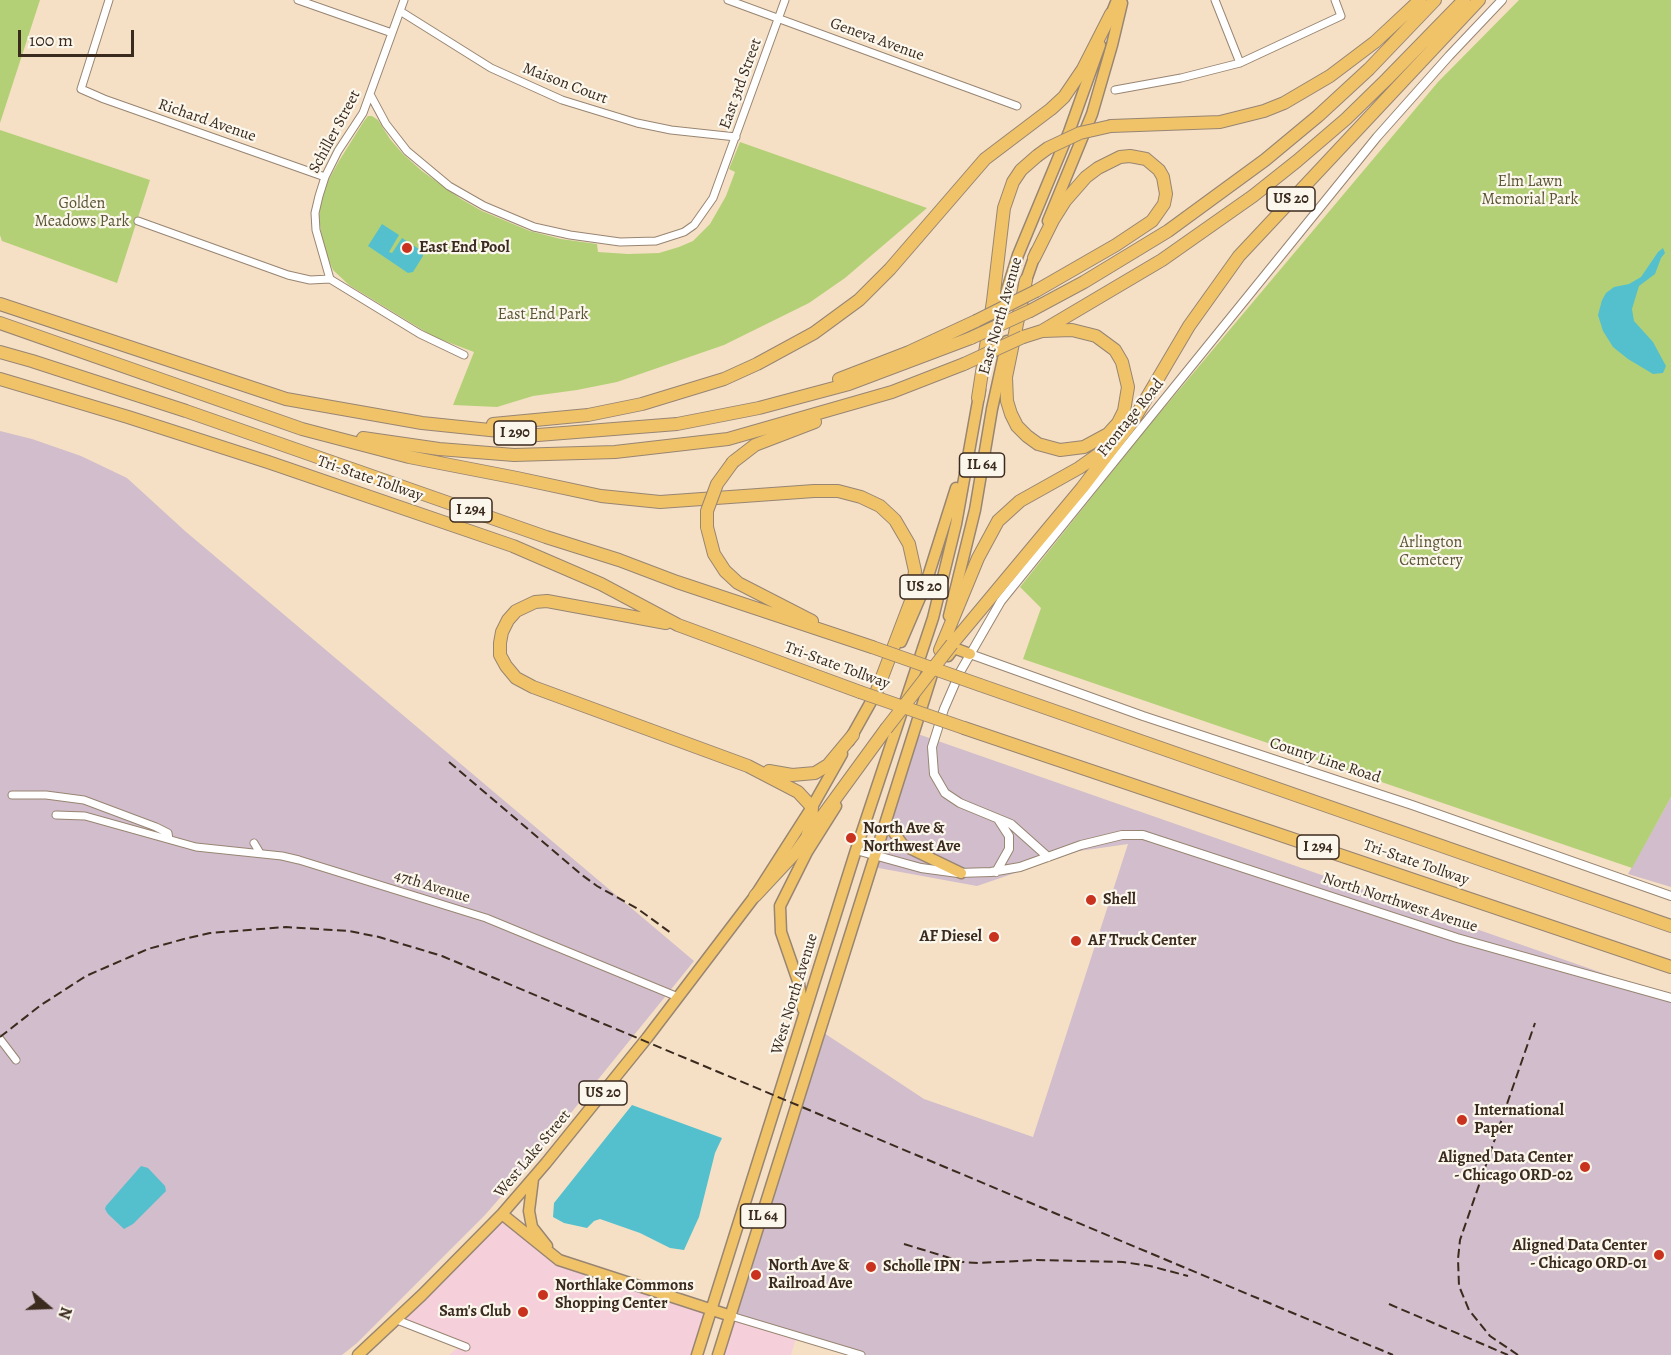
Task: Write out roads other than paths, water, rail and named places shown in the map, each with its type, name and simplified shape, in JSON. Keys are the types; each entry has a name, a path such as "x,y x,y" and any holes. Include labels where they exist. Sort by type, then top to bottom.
{"highway":[{"name":"US 20","path":"978,398 1004,207 1013,182 1037,156 1063,140 1080,133 1111,126 1220,122 1264,111 1306,91 1338,71 1375,42 1420,0"},
{"name":"I 290","path":"0,304 286,399 422,423 538,435 677,424 759,408 849,384 971,338 1030,311 1084,282 1168,231 1265,160 1369,69 1435,0"},
{"name":"I 290","path":"0,323 303,429 439,449 514,455 615,452 728,439 892,392 964,364 1023,337 1042,331 1162,261 1253,196 1297,161 1387,79 1464,0"},
{"name":"US 20","path":"755,896 807,837 947,650 1082,488 1133,422 1189,326 1239,256 1479,0"},
{"path":"458,427 588,415 642,404 724,379 758,364 814,333 859,300 890,269 986,159 1064,97 1083,69 1112,14"},
{"path":"759,408 898,356 976,321 1036,291 1107,250 1152,221 1159,213 1166,194 1163,177 1159,170 1146,159 1130,156 1119,157 1098,168 1081,182 1065,201 1034,258"},
{"path":"1026,280 1006,378 1007,401 1011,414 1017,426 1027,436 1049,448 1071,450 1097,442 1118,423 1124,411 1128,387 1122,362 1107,342 1096,336 1072,330 1042,331"},
{"name":"Tri-State Tollway","path":"0,352 100,383 872,647 1671,926"},
{"name":"Tri-State Tollway","path":"0,379 71,399 374,497 513,546 601,584 678,625 860,692 1671,967"},
{"path":"842,638 738,583 725,571 714,554 707,527 707,511 717,484 733,462 755,446 892,392"},
{"path":"947,650 978,558 998,521 1020,501 1094,459 1120,437 1133,422"},
{"path":"303,429 409,457 631,501 660,502 814,491 838,491 861,497 880,506 895,520 909,544 915,571 910,601 876,693"},
{"path":"678,625 547,601 535,602 516,611 508,620 502,632 500,655 516,678 533,687 748,766 798,792 812,807 811,824 807,837"},
{"path":"748,766 792,776 815,773 828,765 852,735"}],"main road":[{"name":"East North Avenue","path":"925,644 948,560 978,398 1009,281 1069,132 1117,0"},
{"name":"East North Avenue","path":"947,650 999,372 1026,280 1092,114 1122,0"},
{"name":"US 20","path":"755,896 812,807 876,693 912,619 955,493 973,424"},
{"name":"West North Avenue","path":"697,1355 856,849 925,644"},
{"path":"947,650 954,648 970,654"},
{"name":"IL 64","path":"718,1355 887,823 947,650"},
{"path":"803,1019 803,1000 799,984 781,932 780,906 807,852 888,729"},
{"path":"887,823 903,845 961,873"},
{"name":"West Lake Street","path":"358,1355 397,1320 502,1214 533,1179 647,1038 755,896"},
{"path":"533,1179 529,1211 532,1227 559,1260"},
{"path":"502,1214 559,1260 731,1316"}],"street":[{"name":"Richard Avenue","path":"109,0 81,88 104,99 325,177"},
{"path":"298,0 392,33"},
{"name":"Schiller Street","path":"330,279 317,238 315,220 318,196 338,151 363,112 404,0"},
{"name":"Geneva Avenue","path":"728,0 1017,106"},
{"name":"East 3rd Street","path":"370,96 395,138 430,172 484,206 518,221 551,231 620,242 656,241 670,238 694,225 713,198 785,0"},
{"path":"1215,0 1240,63"},
{"path":"1115,90 1240,63 1341,16 1335,0"},
{"name":"Frontage Road","path":"1048,857 1011,824 960,803 945,793 934,774 932,747 944,709 960,672 1001,601 1377,137 1502,0"},
{"name":"Maison Court","path":"400,11 491,68 562,100 637,123 671,130 736,137"},
{"path":"138,221 288,275 310,280 330,279 420,334 464,355"},
{"name":"County Line Road","path":"970,654 1164,724 1412,805 1671,896"},
{"name":"47th Avenue","path":"12,795 45,795 84,800 168,832 168,839"},
{"name":"47th Avenue","path":"56,815 85,816 195,847 260,853 299,860 486,918 678,997"},
{"path":"996,872 1009,849 1009,836 998,819"},
{"name":"North Northwest Avenue","path":"856,849 921,868 961,873 996,872 1020,867 1082,845 1118,836 1143,835 1457,938 1671,998"},
{"path":"255,843 260,853"},
{"path":"0,1039 16,1060"},
{"path":"731,1316 861,1355"},
{"path":"397,1320 466,1347"}],"water":[{"name":"East End Pool","path":"382,224 399,235 389,252 392,253 402,238 422,251 423,256 413,272 408,273 368,246"},
{"path":"1663,248 1665,253 1655,274 1639,286 1632,309 1634,321 1653,342 1666,366 1663,373 1653,374 1613,347 1603,331 1598,315 1606,293 1614,287 1629,284 1641,277"},
{"path":"632,1105 722,1138 715,1153 699,1217 684,1250 670,1248 640,1233 600,1219 587,1228 564,1223 553,1217 554,1203"},
{"path":"141,1166 148,1168 165,1186 166,1191 133,1224 124,1229 105,1209"}],"railway":[{"path":"449,762 582,875 638,909 671,933"},
{"path":"0,1037 41,1005 86,976 148,949 184,939 210,933 286,927 349,931 379,937 442,956 1393,1355"},
{"path":"1518,1355 1490,1336 1469,1310 1459,1286 1458,1259 1460,1240 1535,1023"},
{"path":"904,1244 963,1262 1037,1260 1123,1262 1188,1276"},
{"path":"1389,1304 1508,1355"}],"place":[{"name":"East End Pool","path":"407,248"},
{"name":"North Ave & Northwest Ave","path":"851,838"},
{"name":"Shell","path":"1091,900"},
{"name":"AF Diesel","path":"994,937"},
{"name":"AF Truck Center","path":"1076,941"},
{"name":"International Paper","path":"1462,1120"},
{"name":"Aligned Data Center - Chicago ORD-02","path":"1585,1167"},
{"name":"Aligned Data Center - Chicago ORD-01","path":"1659,1255"},
{"name":"Scholle IPN","path":"871,1267"},
{"name":"North Ave & Railroad Ave","path":"756,1275"},
{"name":"Northlake Commons Shopping Center","path":"543,1295"},
{"name":"Sam's Club","path":"523,1312"}],"park label":[{"name":"Elm Lawn Memorial Park","path":"1530,191"},
{"name":"Golden Meadows Park","path":"82,213"},
{"name":"East End Park","path":"543,315"},
{"name":"Arlington Cemetery","path":"1431,552"}]}
